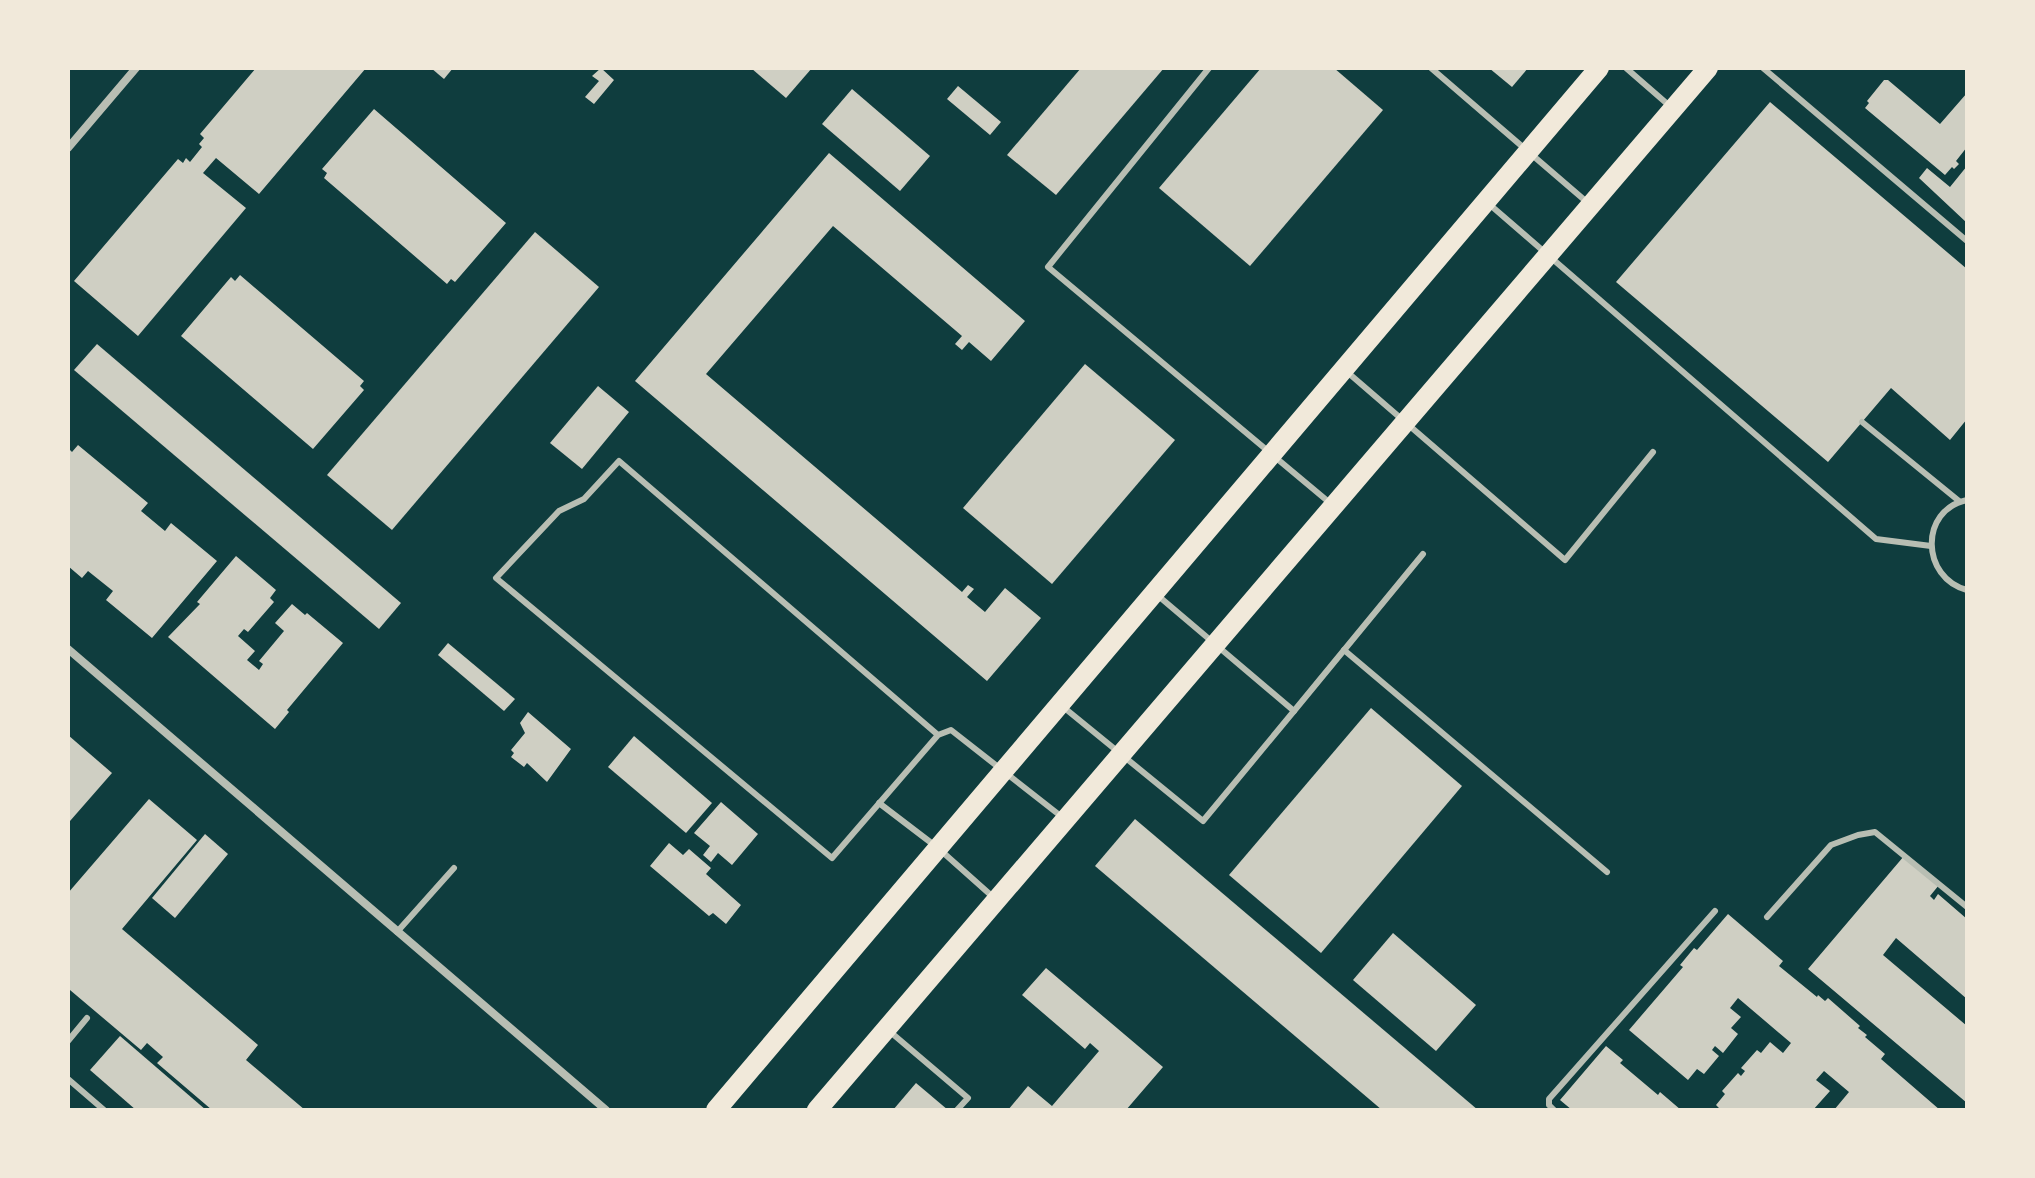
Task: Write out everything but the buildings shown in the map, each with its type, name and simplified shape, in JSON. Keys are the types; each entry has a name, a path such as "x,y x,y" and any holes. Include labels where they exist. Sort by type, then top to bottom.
{"main road":[{"path":"716,1110 1599,68"},
{"path":"817,1110 1708,68"}],"street":[{"path":"68,148 136,68"},
{"path":"68,649 606,1110"}],"lane":[{"path":"1209,68 1048,267 1333,506"},
{"path":"1431,68 1591,206"},
{"path":"1626,68 1673,109"},
{"path":"1763,68 1967,241"},
{"path":"1486,202 1876,539 1931,546"},
{"path":"1344,370 1565,560 1653,452"},
{"path":"1862,422 1963,501 1945,510 1935,523 1931,554 1937,569 1950,583 1967,590"},
{"path":"938,735 619,461 584,499 559,511 496,578 832,858 938,735 951,730 1065,819"},
{"path":"1060,704 1203,821 1423,554"},
{"path":"1155,592 1213,645 1294,711"},
{"path":"1344,650 1607,872"},
{"path":"879,803 938,848 995,900"},
{"path":"1767,917 1831,845 1875,832 1967,907"},
{"path":"397,932 454,868"},
{"path":"1554,1110 1549,1105 1549,1099 1715,911"},
{"path":"68,1041 87,1018"},
{"path":"886,1028 968,1098 957,1110"},
{"path":"68,1079 104,1110"}]}
